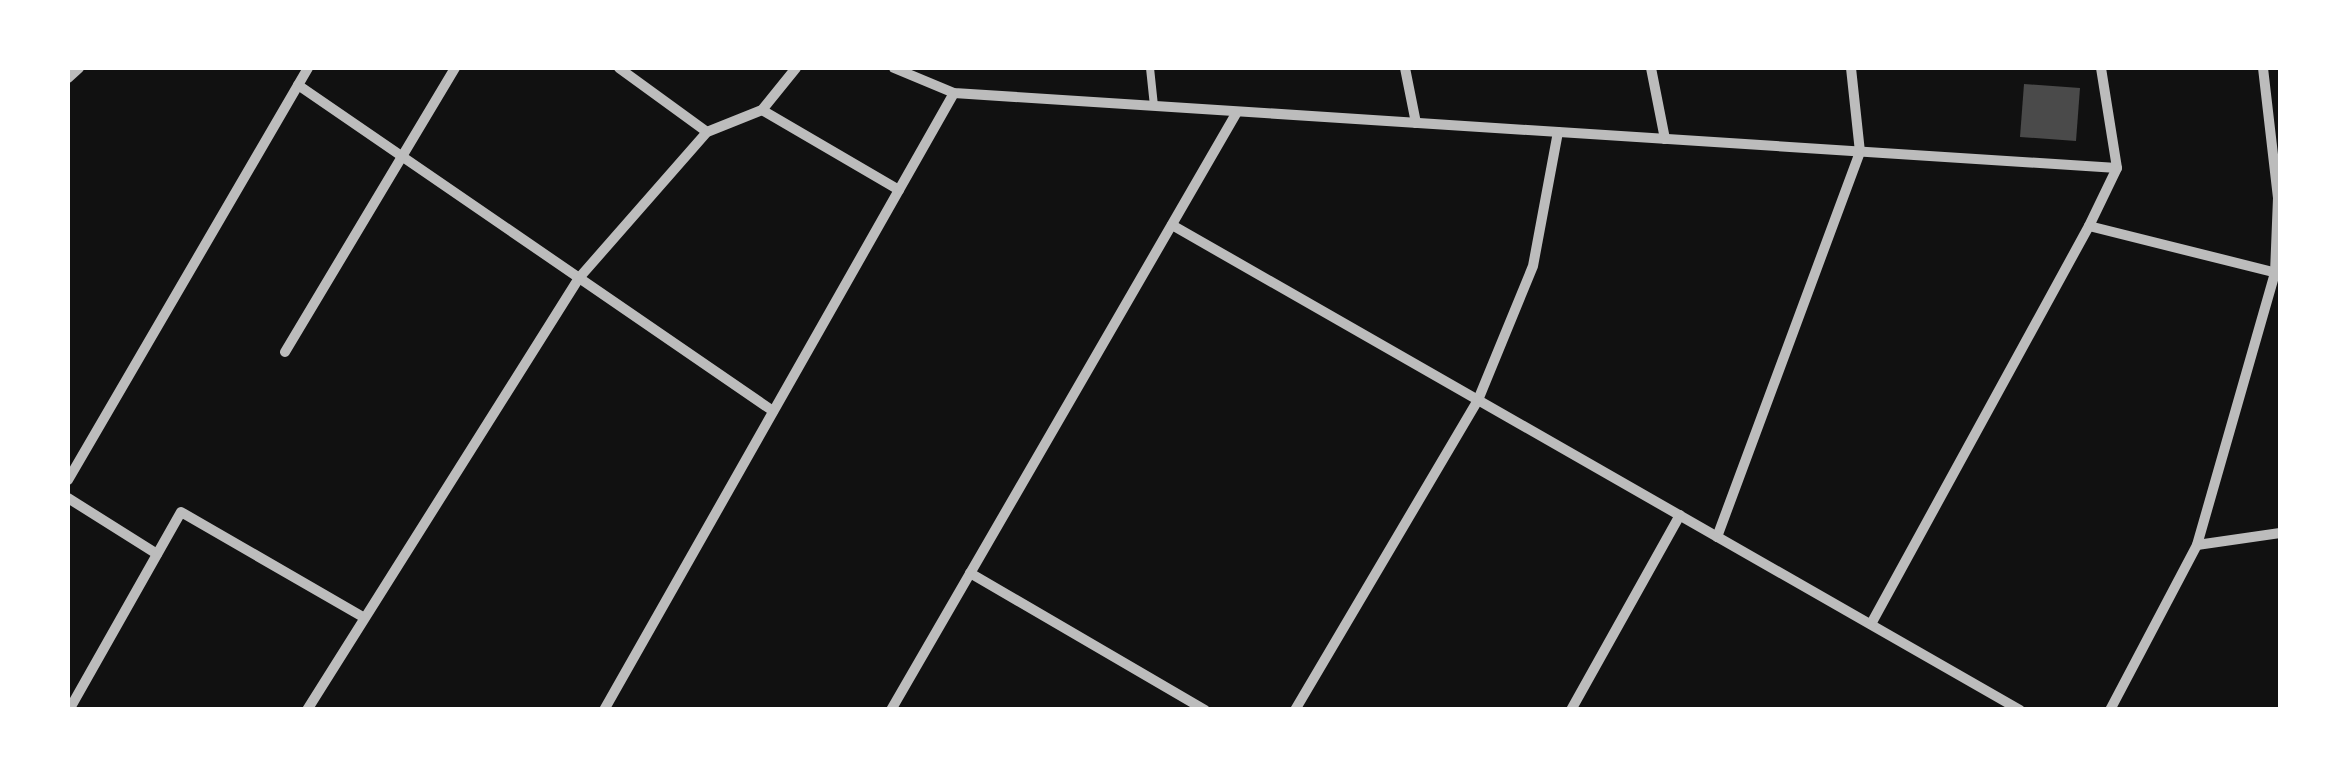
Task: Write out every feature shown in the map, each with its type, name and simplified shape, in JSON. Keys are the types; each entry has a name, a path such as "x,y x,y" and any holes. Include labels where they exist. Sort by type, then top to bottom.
{"street":[{"path":"68,78 79,68"},
{"path":"68,480 308,68"},
{"path":"285,352 455,68"},
{"path":"619,68 707,132"},
{"path":"307,710 579,278 707,132 762,110 796,68"},
{"path":"894,68 954,94 2117,168"},
{"path":"1405,68 1416,123"},
{"path":"1651,68 1665,139"},
{"path":"1717,536 1860,152 1851,68"},
{"path":"1871,624 2117,168 2100,68"},
{"path":"2110,710 2196,545 2278,274 2280,198 2264,68"},
{"path":"298,85 773,411"},
{"path":"604,710 954,94"},
{"path":"762,110 899,190"},
{"path":"892,710 1237,112"},
{"path":"1296,710 1478,400 1533,266 1558,132"},
{"path":"1172,225 2020,710"},
{"path":"2089,226 2278,274"},
{"path":"68,498 157,554"},
{"path":"70,710 180,512 363,618"},
{"path":"1571,710 1680,515"},
{"path":"2196,545 2280,533"},
{"path":"970,573 1205,710"}],"lane":[{"path":"1150,68 1154,106"}],"building":[{"path":"2024,84 2080,88 2076,141 2020,137"}]}
